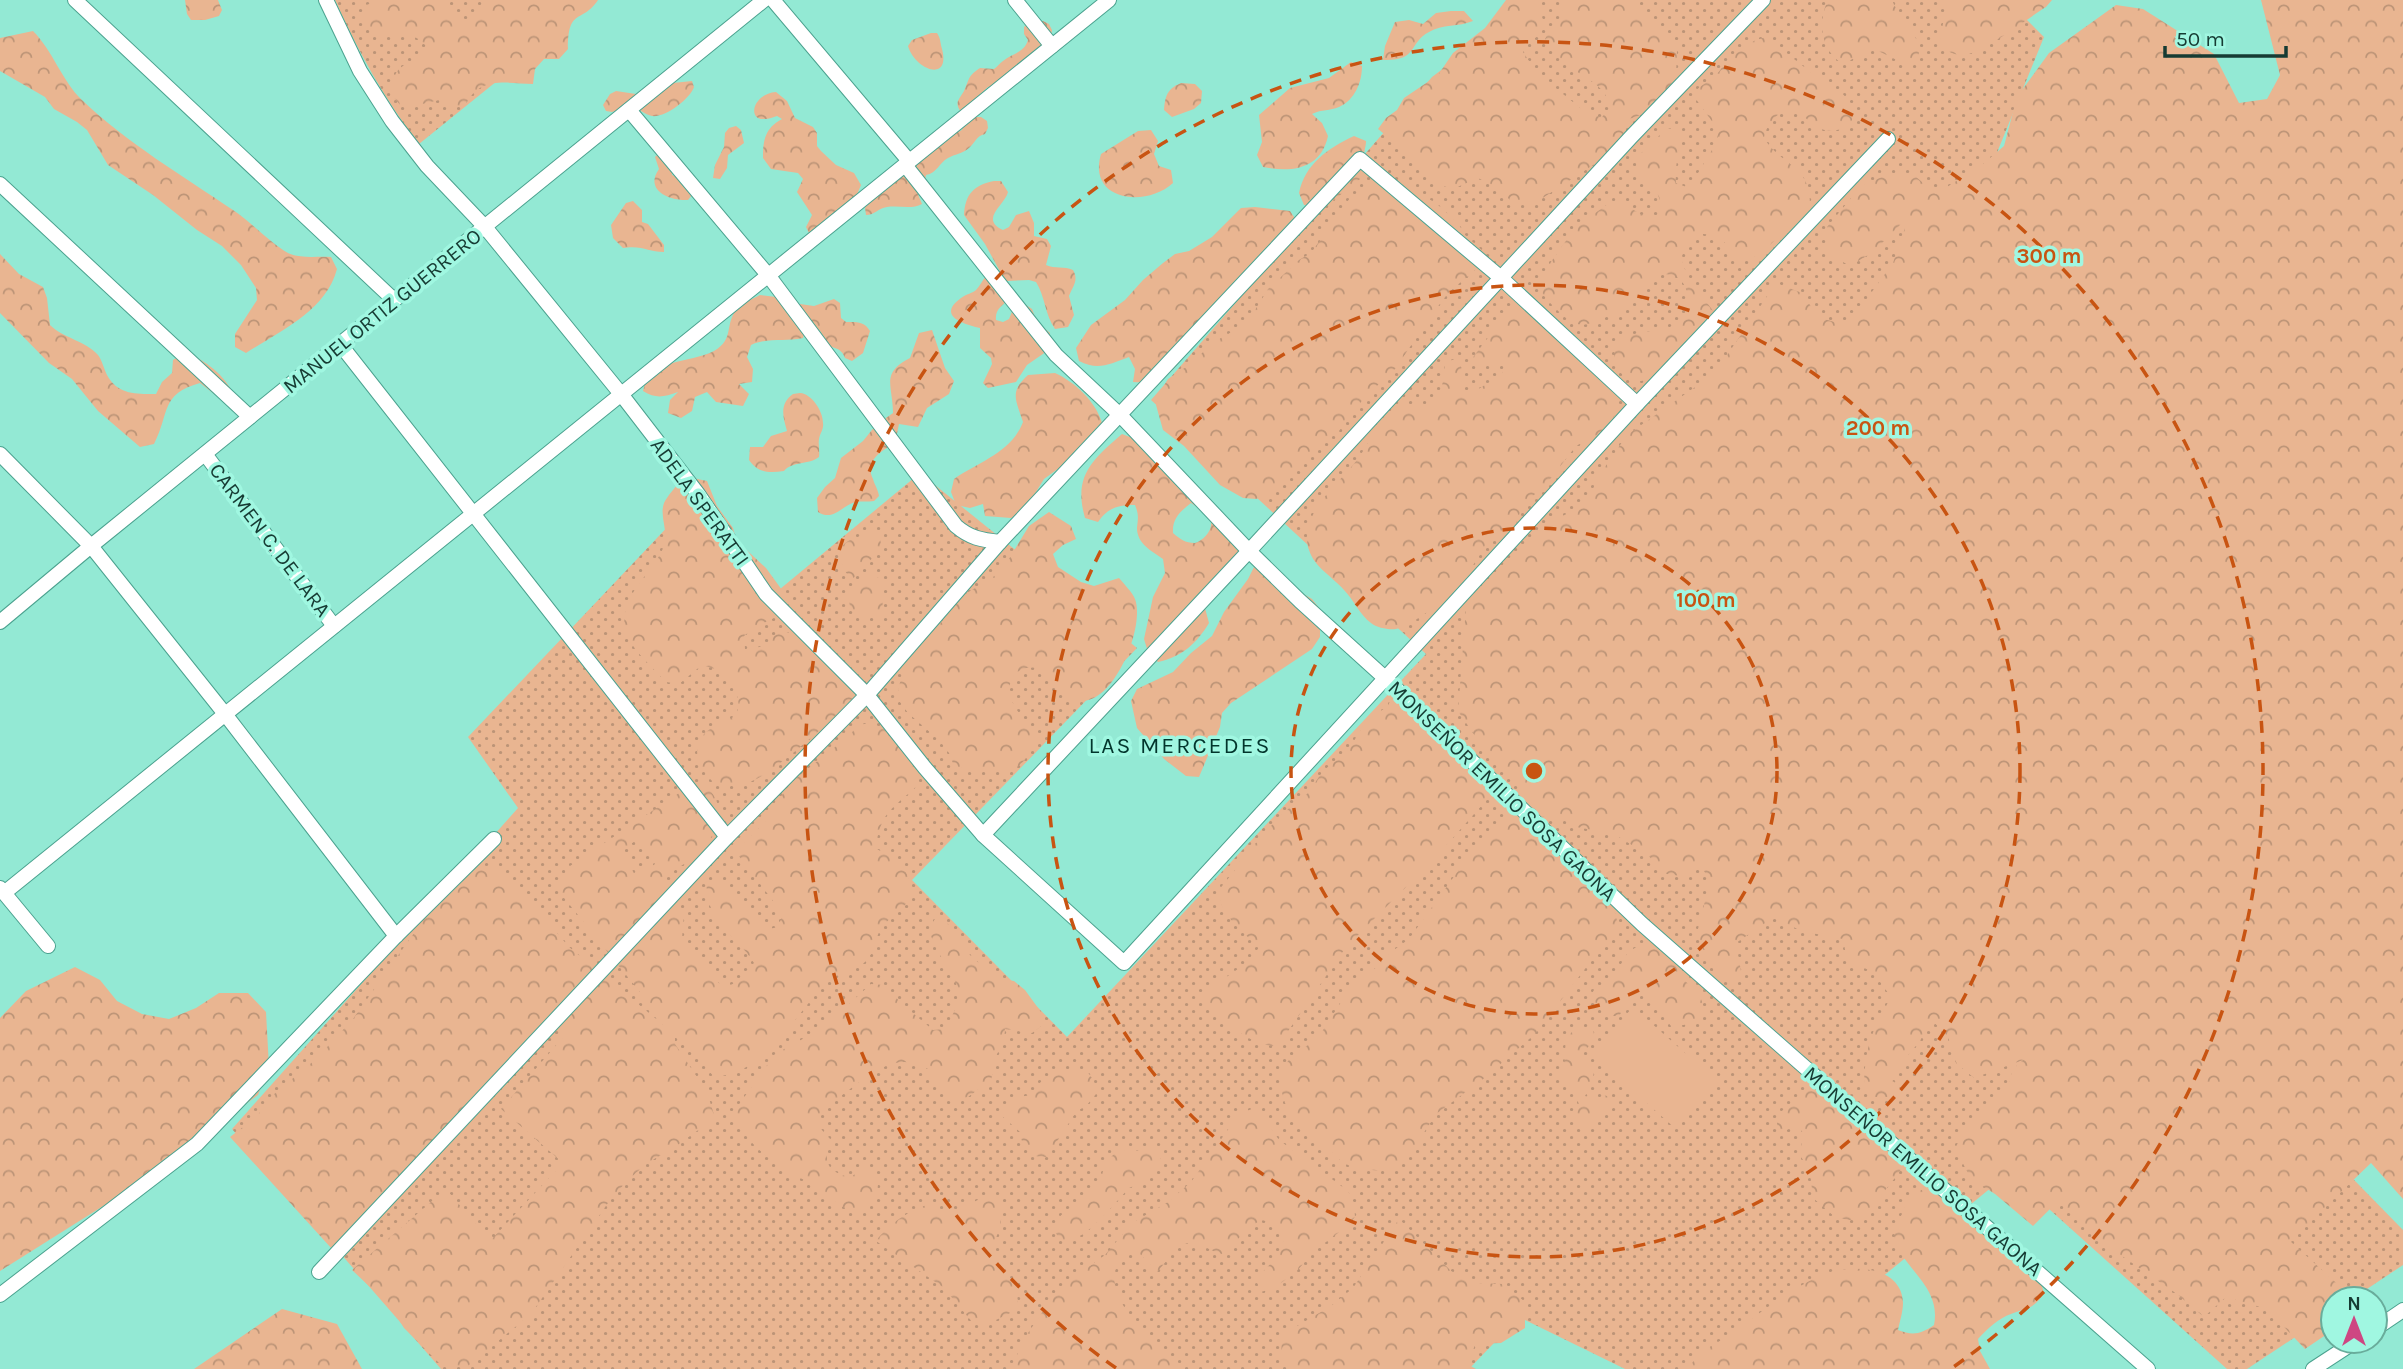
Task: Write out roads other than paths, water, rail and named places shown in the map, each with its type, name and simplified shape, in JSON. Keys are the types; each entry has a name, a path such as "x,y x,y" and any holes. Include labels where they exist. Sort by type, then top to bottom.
{"street":[{"path":"75,0 394,300"},
{"name":"ADELA SPERATTI","path":"326,0 360,71 393,121 427,166 485,227 621,394 698,494 766,594 867,695 983,835 1124,963 1385,678"},
{"name":"MANUEL ORTIZ GUERRERO","path":"0,622 764,0"},
{"name":"MONSEÑOR EMILIO SOSA GAONA","path":"773,0 907,163 1056,355 1120,415 1249,551 1642,925 2148,1369"},
{"path":"1015,0 1052,46"},
{"path":"48,946 2,890 225,714 1109,0"},
{"path":"983,835 1630,137 1763,0"},
{"path":"629,110 768,275 956,526 969,536 1000,542"},
{"path":"1385,678 1637,404 1888,139"},
{"path":"319,1272 727,837 867,695 1000,542 1360,159 1500,277 1637,404"},
{"path":"0,184 250,417"},
{"path":"340,344 727,837"},
{"path":"0,454 91,546 396,936"},
{"name":"CARMEN C. DE LARA","path":"205,454 334,626"},
{"path":"0,1295 197,1144 396,936 494,839"},
{"path":"2314,1369 2335,1355"}],"district":[{"name":"LAS MERCEDES","path":"1180,745"}]}
